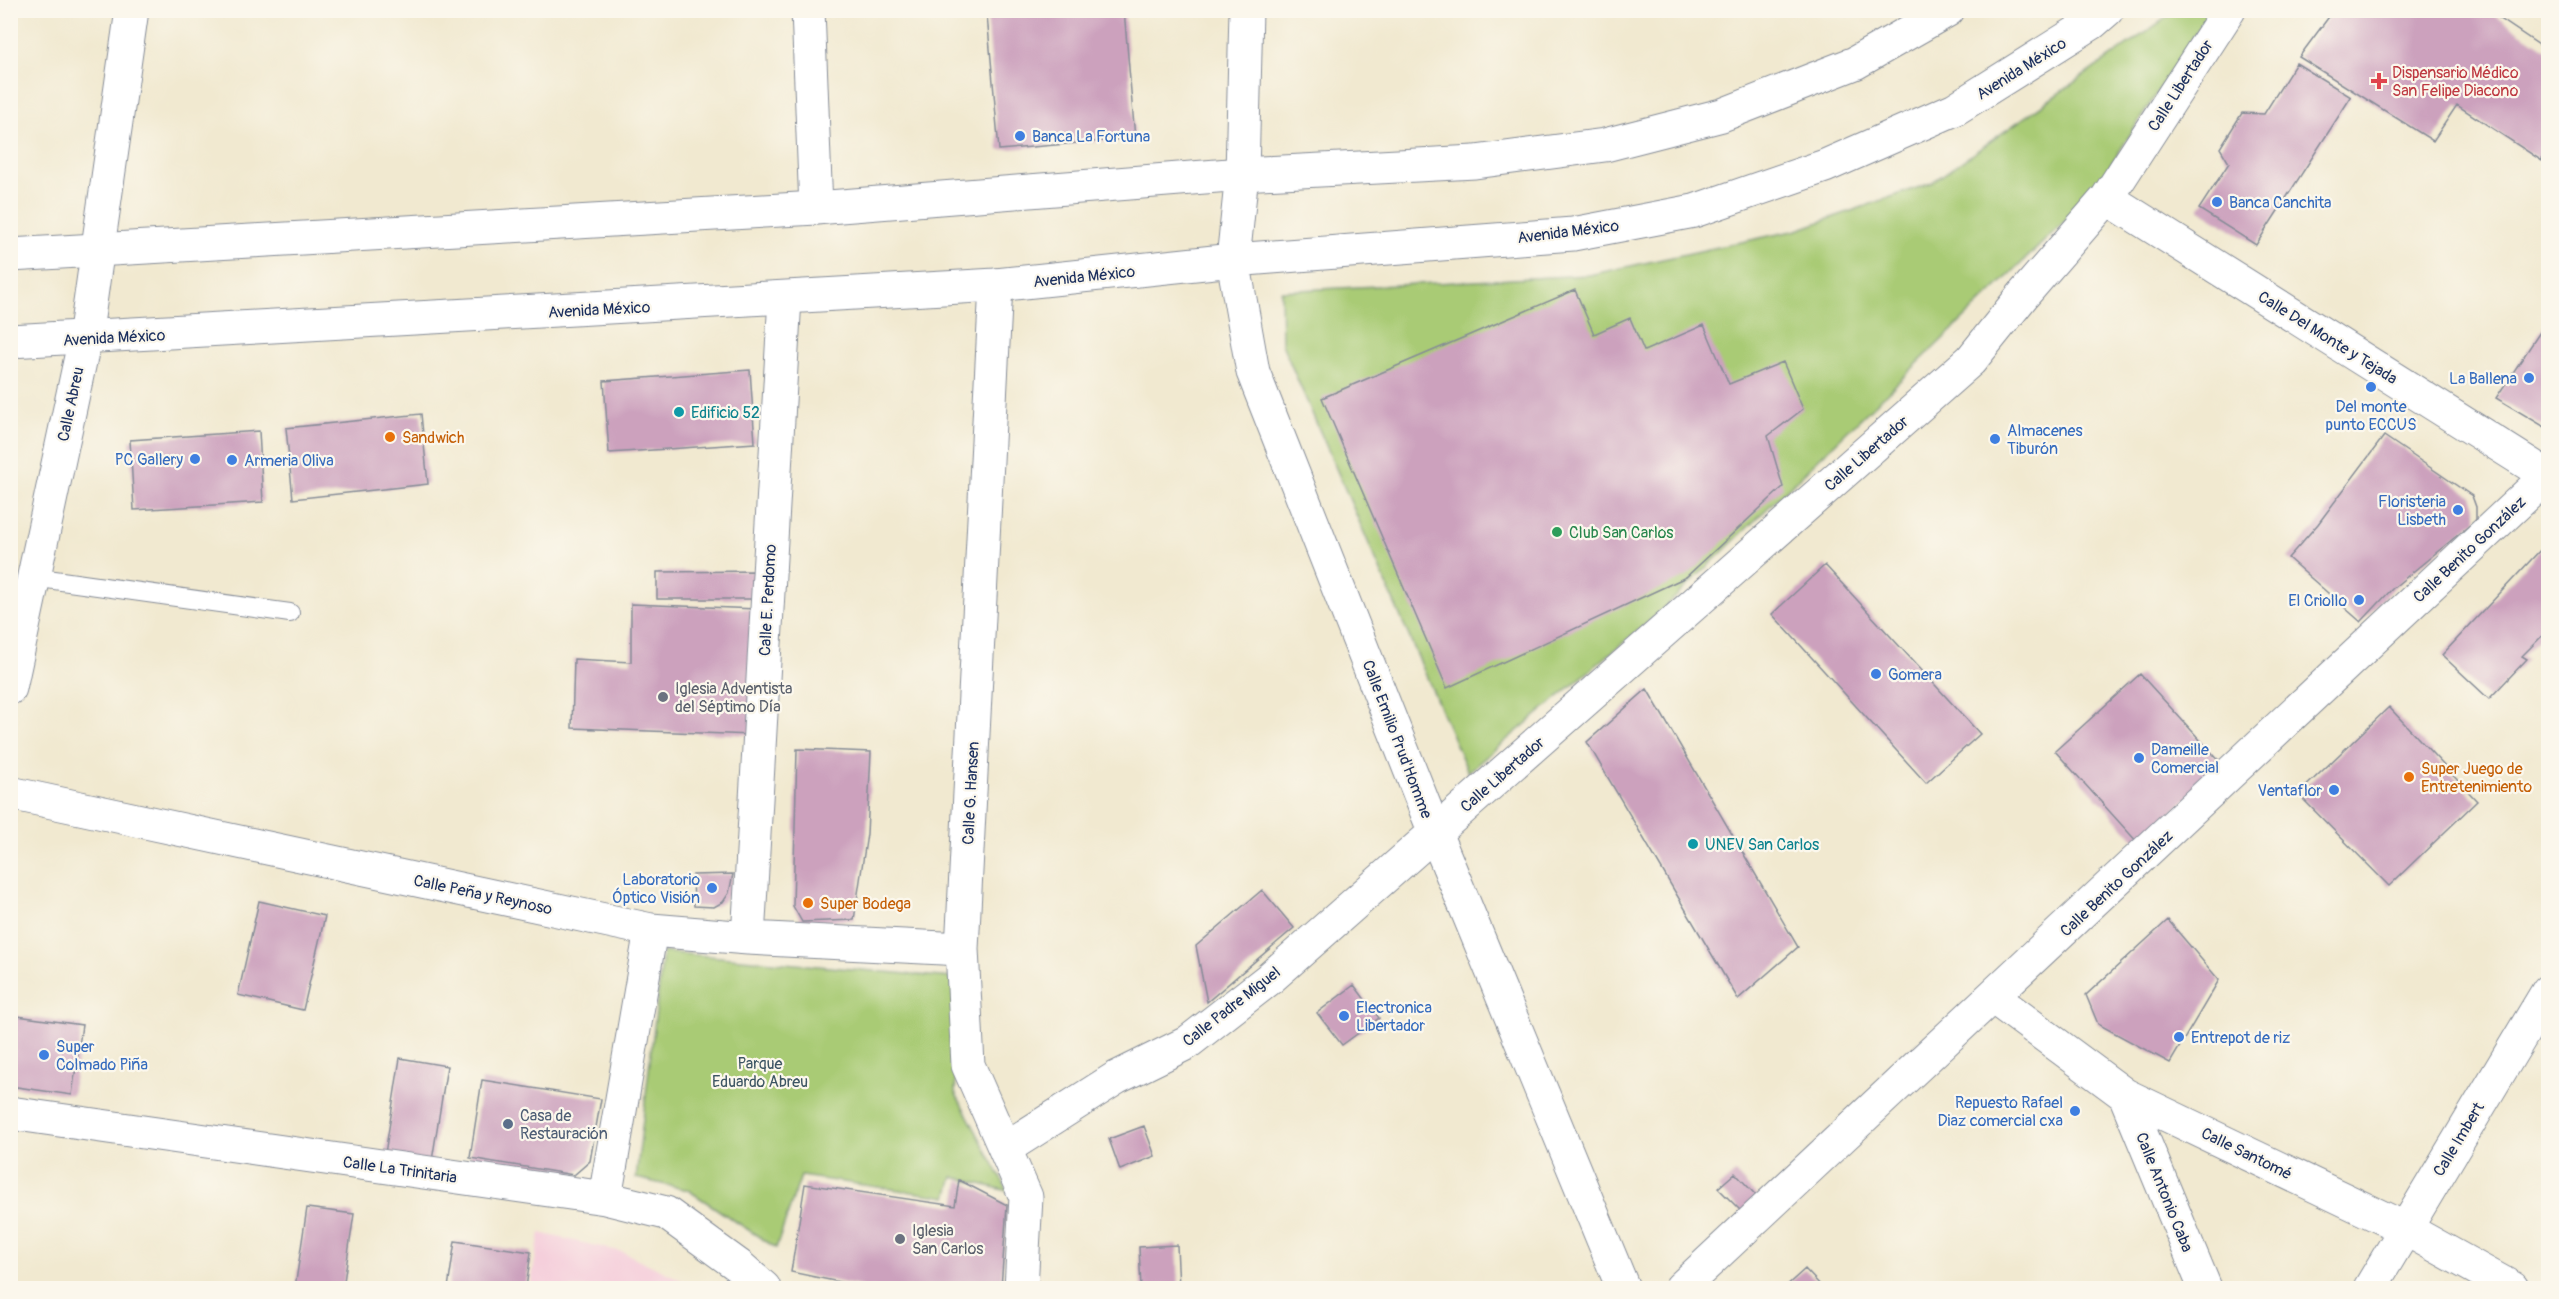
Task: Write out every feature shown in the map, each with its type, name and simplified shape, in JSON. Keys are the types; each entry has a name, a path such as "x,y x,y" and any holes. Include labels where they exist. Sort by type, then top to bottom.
{"street":[{"name":"Calle Abreu","path":"10,688 85,338 132,10"},
{"path":"808,10 816,208"},
{"name":"Calle Emilio Prud'Homme","path":"1246,10 1242,174 1233,260 1253,372 1435,833 1623,1288"},
{"path":"10,255 816,208 1242,174 1475,162 1605,145 1722,115 1855,63 1948,10"},
{"name":"Avenida México","path":"10,341 996,285 1233,260 1573,234 1694,211 1825,166 1955,109 2092,22 2107,10"},
{"name":"Calle Libertador","path":"1435,833 1971,360 2024,294 2107,198 2229,10"},
{"name":"Calle Del Monte y Tejada","path":"2107,198 2548,475"},
{"name":"Calle G. Hansen","path":"996,285 962,950 968,1065 1026,1197 1021,1288"},
{"name":"Calle E. Perdomo","path":"748,938 785,298"},
{"name":"Calle Benito González","path":"1681,1288 1994,998 2548,475"},
{"name":"Calle Peña y Reynoso","path":"10,793 651,930 962,950"},
{"name":"Calle Padre Miguel","path":"1006,1148 1116,1078 1187,1042 1269,979 1435,833"},
{"path":"605,1198 651,930"},
{"name":"Calle Imbert","path":"2370,1288 2548,991"},
{"name":"Calle Santomé","path":"1994,998 2125,1095 2404,1228 2512,1288"},
{"name":"Calle Antonio Caba","path":"2125,1095 2205,1288"},
{"name":"Calle La Trinitaria","path":"10,1113 605,1198 666,1213 739,1266 764,1288"}],"lane":[{"path":"33,577 290,613"}],"shaded area":[{"path":"540,1233 623,1252 698,1288 530,1288"}],"green space":[{"path":"2176,11 2210,11 2090,197 1659,613 1468,772 1282,344 1281,291 1589,275 1797,230 1931,183"},
{"name":"Parque Eduardo Abreu","path":"663,952 963,979 955,1092 1008,1191 953,1177 947,1197 801,1176 776,1248 688,1190 636,1178"}],"building":[{"path":"1043,10 1124,10 1135,138 999,150 987,15"},
{"path":"2334,10 2487,10 2548,51 2548,111 2542,161 2457,105 2433,141 2299,57"},
{"path":"2296,63 2351,97 2256,245 2199,209 2229,163 2220,148 2242,113 2264,114"},
{"name":"Club San Carlos","path":"1575,290 1594,334 1630,318 1644,351 1704,325 1729,384 1783,362 1803,409 1768,436 1783,487 1686,577 1447,688 1322,398"},
{"name":"La Ballena","path":"2548,320 2548,429 2496,398"},
{"name":"Edificio 52","path":"750,370 755,443 609,453 604,381"},
{"path":"421,414 428,484 293,499 286,428"},
{"path":"259,431 263,502 134,510 130,440"},
{"path":"2384,436 2472,496 2476,507 2476,520 2392,589 2361,622 2288,558 2318,524"},
{"path":"2545,545 2548,545 2548,630 2522,656 2527,659 2489,699 2442,655"},
{"name":"Gomera","path":"1825,565 1980,734 1926,783 1772,614"},
{"path":"761,571 761,599 657,599 657,572"},
{"name":"Iglesia Adventista del Séptimo Día","path":"631,604 757,609 752,735 572,728 574,659 631,662"},
{"name":"Dameille Comercial","path":"2140,674 2223,765 2138,843 2055,751"},
{"name":"UNEV San Carlos","path":"1647,689 1798,947 1738,999 1587,742"},
{"path":"2389,707 2477,801 2389,886 2298,794"},
{"path":"797,749 871,752 867,834 854,920 802,922 793,906"},
{"name":"Laboratorio Óptico Visión","path":"733,874 729,893 723,902 714,907 694,906 693,875"},
{"path":"1262,890 1294,928 1207,1002 1196,946"},
{"path":"259,901 325,916 303,1010 238,995"},
{"path":"2168,920 2219,980 2170,1063 2098,1024 2086,995"},
{"path":"1354,985 1379,1018 1342,1045 1317,1013"},
{"name":"Super Colmado Piña","path":"10,1015 82,1025 72,1095 10,1086"},
{"path":"400,1058 447,1066 431,1167 384,1160"},
{"path":"482,1080 601,1099 590,1161 574,1175 470,1158"},
{"path":"1144,1126 1155,1156 1120,1170 1109,1139"},
{"path":"1735,1173 1766,1206 1751,1221 1718,1188"},
{"name":"Iglesia San Carlos","path":"959,1180 1007,1205 1001,1288 868,1288 791,1272 805,1184 955,1206"},
{"path":"307,1208 354,1214 343,1288 295,1288"},
{"path":"455,1241 531,1252 526,1288 448,1288"},
{"path":"1177,1245 1179,1288 1141,1288 1139,1247"},
{"path":"1805,1269 1823,1288 1784,1288"}],"place":[{"name":"Dispensario Médico San Felipe Diacono","path":"2379,81"},
{"name":"Banca La Fortuna","path":"1020,136"},
{"name":"Banca Canchita","path":"2217,202"},
{"name":"La Ballena","path":"2529,378"},
{"name":"Del monte punto ECCUS","path":"2371,387"},
{"name":"Edificio 52","path":"679,412"},
{"name":"Sandwich","path":"390,437"},
{"name":"Almacenes Tiburón","path":"1995,439"},
{"name":"PC Gallery","path":"195,459"},
{"name":"Armeria Oliva","path":"232,460"},
{"name":"Floristeria Lisbeth","path":"2458,510"},
{"name":"Club San Carlos","path":"1557,532"},
{"name":"El Criollo","path":"2359,600"},
{"name":"Gomera","path":"1876,674"},
{"name":"Iglesia Adventista del Séptimo Día","path":"663,697"},
{"name":"Dameille Comercial","path":"2139,758"},
{"name":"Super Juego de Entretenimiento","path":"2409,777"},
{"name":"Ventaflor","path":"2334,790"},
{"name":"UNEV San Carlos","path":"1693,844"},
{"name":"Laboratorio Óptico Visión","path":"712,888"},
{"name":"Super Bodega","path":"808,903"},
{"name":"Electronica Libertador","path":"1344,1016"},
{"name":"Entrepot de riz","path":"2179,1037"},
{"name":"Super Colmado Piña","path":"44,1055"},
{"name":"Repuesto Rafael Diaz comercial cxa","path":"2075,1111"},
{"name":"Casa de Restauración","path":"508,1124"},
{"name":"Iglesia San Carlos","path":"900,1239"}]}
